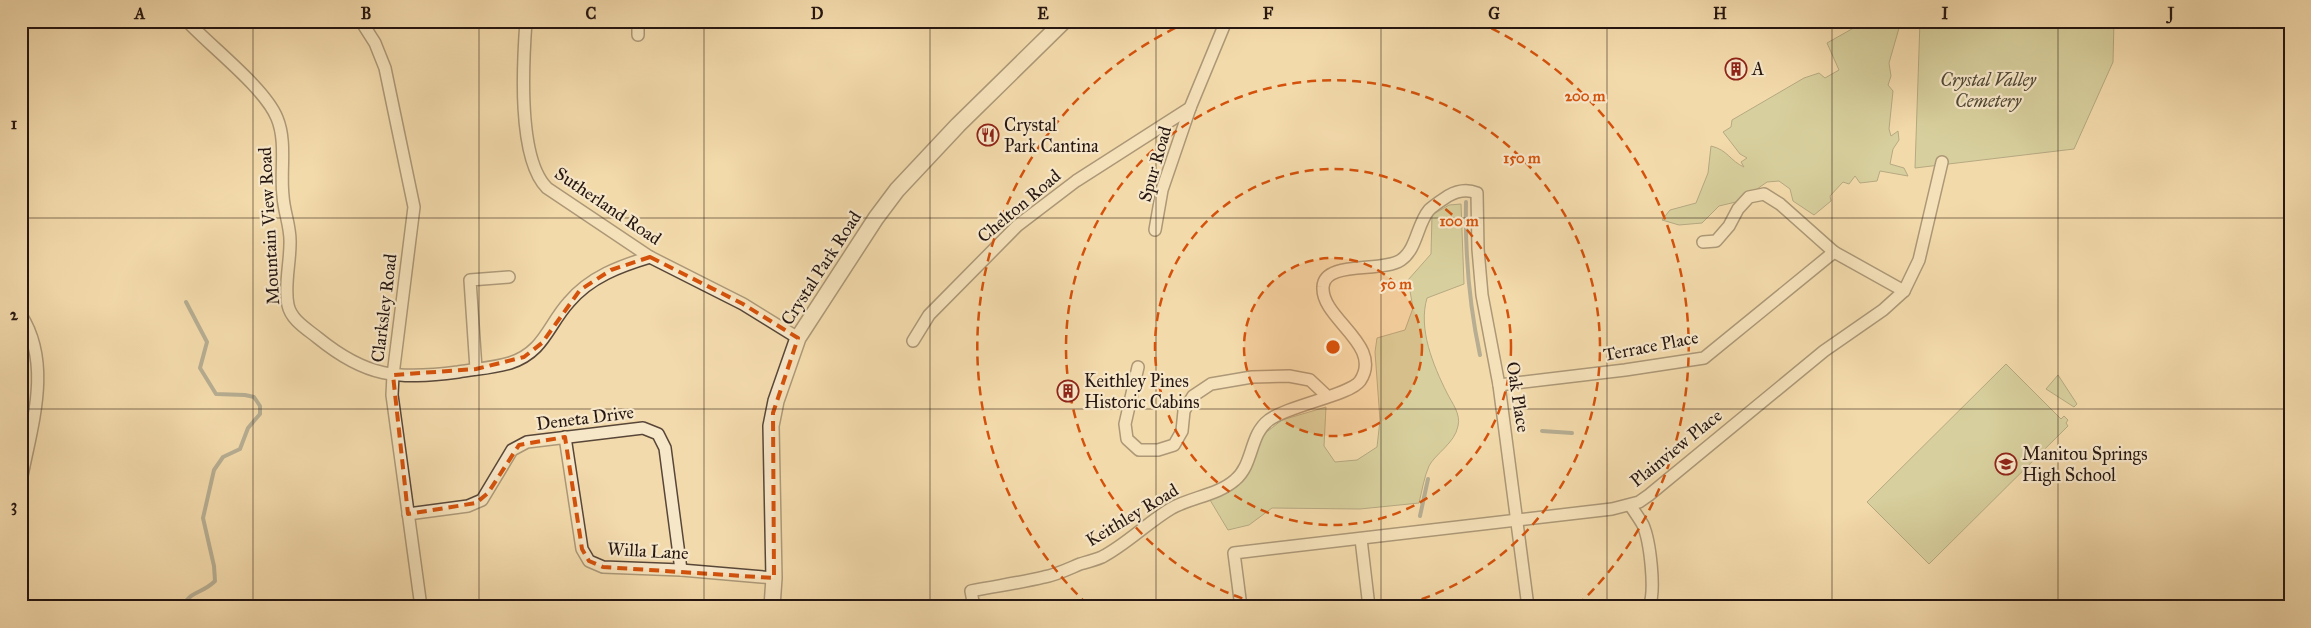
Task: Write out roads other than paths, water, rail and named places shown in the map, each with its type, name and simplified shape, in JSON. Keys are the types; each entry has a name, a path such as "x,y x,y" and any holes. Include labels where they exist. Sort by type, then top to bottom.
{"street":[{"name":"Mountain View Road","path":"188,21 258,90 277,118 282,150 282,195 290,230 287,297 292,315 347,360 393,375 427,376 510,363 524,357 542,343 562,310 580,290 611,270 650,257"},
{"name":"Clarksley Road","path":"361,21 375,43 385,68 414,207 392,395 421,607"},
{"name":"Sutherland Road","path":"526,21 523,89 530,150 538,180 650,257 742,304 798,338"},
{"path":"638,21 638,35"},
{"name":"Crystal Park Road","path":"772,607 774,578 771,426 776,401 798,338 876,218 897,190 958,125 1064,21"},
{"path":"1190,108 1226,21"},
{"name":"Spur Road","path":"1155,230 1162,190 1190,108"},
{"name":"Chelton Road","path":"913,341 929,314 1017,226 1076,181 1190,108"},
{"name":"Plainview Place","path":"1241,607 1234,553 1518,521 1612,509 1639,502 1824,351 1883,310 1904,291 1920,260 1942,162"},
{"name":"Keithley Road","path":"974,607 972,591 1046,577 1102,557 1174,507 1235,480 1246,464 1257,434 1270,420 1299,406 1351,390 1359,383 1365,367 1364,356 1357,341 1325,301 1323,284 1326,277 1332,272 1378,268 1402,260 1430,210 1451,194 1470,190 1477,193"},
{"name":"Oak Place","path":"1477,193 1478,249 1482,295 1499,385 1528,607"},
{"path":"1703,242 1716,241 1729,226 1738,209 1749,196 1764,194 1780,204 1834,252 1904,291"},
{"name":"Terrace Place","path":"1499,385 1625,370 1704,358 1834,252"},
{"path":"476,369 470,280 509,277"},
{"path":"21,315 34,343 39,374 21,481"},
{"path":"1138,366 1125,424 1127,439 1139,450 1158,450 1174,445 1182,431 1184,411 1193,396 1211,384 1252,377 1289,376 1310,380 1327,396"},
{"name":"Deneta Drive","path":"408,514 476,503 488,493 512,450 519,445 565,437 643,428 658,434 665,448 682,570"},
{"name":"Willa Lane","path":"565,437 582,549 589,561 603,567 682,570 774,578"},
{"path":"1630,505 1643,526 1650,561 1654,592 1649,607"},
{"path":"1361,539 1369,607"}],"waterway":[{"path":"1466,202 1466,241 1469,279 1480,355"},
{"path":"182,607 189,598 215,581 214,566 203,518 214,470 223,457 240,449 248,428 260,414 260,406 254,397 216,394 200,368 207,342 186,302"},
{"path":"1542,431 1572,433"},
{"path":"1420,516 1428,479"}],"place":[{"name":"A","path":"1736,69"},
{"name":"Crystal Park Cantina","path":"988,135"},
{"name":"Keithley Pines Historic Cabins","path":"1068,391"},
{"name":"Manitou Springs High School","path":"2006,464"}],"park label":[{"name":"Crystal Valley Cemetery","path":"1988,90"}]}
